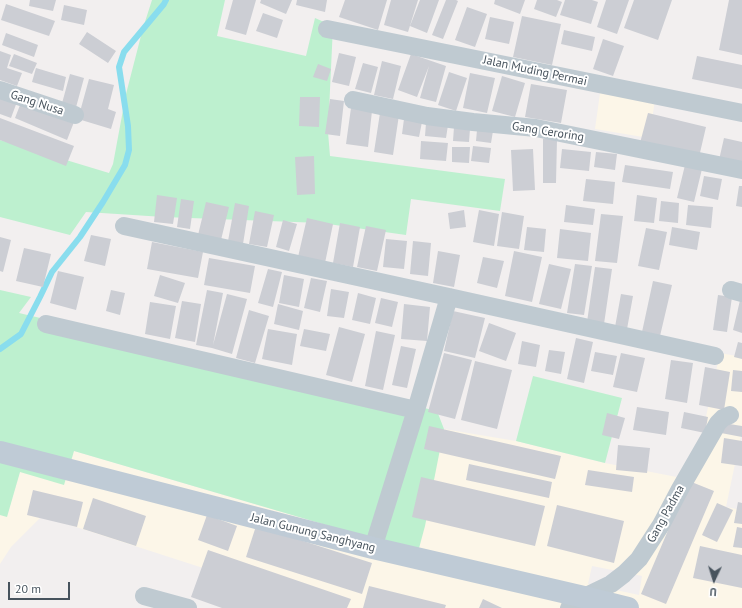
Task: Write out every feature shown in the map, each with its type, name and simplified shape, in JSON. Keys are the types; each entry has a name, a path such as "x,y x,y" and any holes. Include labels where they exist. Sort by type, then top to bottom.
{"main road":[{"name":"Jalan Gunung Sanghyang","path":"0,452 576,602 628,608"}],"street":[{"name":"Jalan Muding Permai","path":"327,29 742,113"},
{"name":"Gang Nusa","path":"0,90 75,115"},
{"name":"Gang Ceroring","path":"353,100 427,116 536,128 742,170"},
{"path":"124,226 715,356"},
{"path":"373,548 449,297"},
{"path":"46,324 416,410"},
{"name":"Gang Padma","path":"576,602 611,584 639,559 661,525 718,423 730,414"},
{"path":"144,596 188,608"}],"shaded area":[{"path":"601,86 656,94 649,138 595,129"},
{"path":"720,353 742,357 742,435 726,507 742,510 742,608 327,608 42,516 11,547 0,564 0,515 7,516 20,472 74,451 418,552 444,429 516,441 605,463 692,480","holes":["592,566 642,576 639,595 588,584"]}],"green space":[{"path":"152,0 225,0 217,36 306,56 315,18 333,26 328,132 330,156 505,179 500,211 411,199 406,235 321,223 164,217 86,212 70,235 0,217 0,140 109,173 113,164 126,94 143,28"},
{"path":"0,290 31,297 19,313 437,411 444,429 425,526 418,552 74,451 64,485 20,472 7,517 0,515"},
{"path":"533,376 622,398 605,463 516,441"}],"building":[{"path":"30,0 56,0 53,11 29,6"},
{"path":"233,0 256,0 246,35 225,29"},
{"path":"261,0 292,0 286,14 260,3"},
{"path":"297,0 327,0 325,12 296,5"},
{"path":"345,0 387,0 378,30 339,17"},
{"path":"391,0 418,0 408,32 384,25"},
{"path":"420,0 439,0 427,33 410,26"},
{"path":"446,0 458,1 443,39 432,35"},
{"path":"495,0 525,0 520,14 494,4"},
{"path":"537,0 557,0 562,2 556,17 534,9"},
{"path":"565,0 592,0 598,2 591,24 560,15"},
{"path":"606,0 629,0 617,34 597,27"},
{"path":"634,0 672,0 658,40 624,28"},
{"path":"729,0 742,0 742,55 719,50"},
{"path":"6,4 55,21 49,36 1,20"},
{"path":"64,5 87,10 84,25 61,20"},
{"path":"467,7 487,14 475,47 455,40"},
{"path":"263,13 283,20 277,38 256,31"},
{"path":"522,16 561,24 552,65 513,57"},
{"path":"490,17 514,22 509,44 485,39"},
{"path":"564,30 595,37 592,51 561,44"},
{"path":"87,32 116,51 108,63 79,44"},
{"path":"6,33 38,45 34,57 2,45"},
{"path":"603,39 624,46 613,76 593,69"},
{"path":"0,51 11,55 7,68 22,73 17,86 0,80"},
{"path":"339,53 356,57 349,86 332,82"},
{"path":"14,54 37,63 32,74 9,66"},
{"path":"411,54 446,66 436,102 420,98 429,66 417,97 398,90"},
{"path":"697,56 742,65 742,89 692,79"},
{"path":"382,61 401,66 393,99 374,95"},
{"path":"363,63 378,67 371,93 355,89"},
{"path":"318,64 331,69 327,81 313,77"},
{"path":"36,68 66,77 63,91 32,82"},
{"path":"449,72 467,78 456,111 438,105"},
{"path":"470,73 495,78 487,113 463,108"},
{"path":"70,74 84,78 75,111 61,107"},
{"path":"502,76 525,83 515,117 492,111"},
{"path":"89,79 114,85 108,109 116,112 111,129 78,119"},
{"path":"531,84 567,90 561,123 525,117"},
{"path":"0,93 18,99 11,118 0,114"},
{"path":"300,97 320,97 319,127 299,126"},
{"path":"330,99 344,101 340,136 325,134"},
{"path":"22,100 74,122 67,140 15,118"},
{"path":"351,108 372,111 368,147 346,144"},
{"path":"380,113 399,115 393,155 374,152"},
{"path":"648,113 706,127 699,157 640,143"},
{"path":"0,118 74,146 66,166 0,140"},
{"path":"404,119 422,122 419,137 402,134"},
{"path":"426,123 448,125 446,138 425,136"},
{"path":"454,127 470,129 469,142 453,141"},
{"path":"477,130 493,131 491,143 476,141"},
{"path":"724,138 742,142 742,166 719,160"},
{"path":"543,139 557,139 556,183 543,183"},
{"path":"421,141 448,143 446,161 420,159"},
{"path":"473,146 491,148 489,163 471,161"},
{"path":"452,147 470,147 469,163 452,162"},
{"path":"533,149 535,190 513,191 511,150"},
{"path":"562,149 591,152 589,171 560,168"},
{"path":"596,152 617,154 615,170 594,167"},
{"path":"314,156 315,194 297,195 295,157"},
{"path":"625,165 673,172 670,189 622,182"},
{"path":"685,165 702,169 694,202 677,198"},
{"path":"704,176 722,179 718,200 700,196"},
{"path":"586,179 615,182 613,204 583,201"},
{"path":"739,186 742,186 742,207 736,206"},
{"path":"157,195 177,198 173,224 154,222"},
{"path":"637,195 657,198 654,223 634,221"},
{"path":"181,199 194,201 190,229 177,227"},
{"path":"661,201 679,203 678,223 659,221"},
{"path":"206,202 229,207 221,240 198,235"},
{"path":"235,203 249,206 243,244 228,241"},
{"path":"566,205 595,209 593,225 564,222"},
{"path":"688,205 713,207 711,228 686,225"},
{"path":"464,210 466,227 450,229 448,213"},
{"path":"479,210 499,214 494,246 473,242"},
{"path":"255,211 274,215 267,247 249,244"},
{"path":"502,212 524,216 519,249 497,246"},
{"path":"601,214 623,216 617,263 595,261"},
{"path":"307,218 333,224 325,263 298,257"},
{"path":"283,220 297,224 289,251 276,247"},
{"path":"340,223 360,227 353,267 333,263"},
{"path":"366,226 386,230 377,271 357,267"},
{"path":"527,227 546,229 544,252 524,250"},
{"path":"672,227 700,232 697,250 669,245"},
{"path":"646,228 667,232 659,270 638,266"},
{"path":"560,229 591,233 588,261 557,258"},
{"path":"91,235 111,239 105,266 84,261"},
{"path":"0,237 11,240 3,272 0,271"},
{"path":"386,239 407,241 404,269 383,267"},
{"path":"413,241 431,243 428,276 410,274"},
{"path":"152,242 203,252 198,278 147,269"},
{"path":"24,248 51,254 43,287 16,281"},
{"path":"438,251 460,255 454,287 433,283"},
{"path":"514,251 542,257 532,302 505,296"},
{"path":"483,257 504,261 497,288 477,283"},
{"path":"209,258 255,266 250,293 204,285"},
{"path":"549,264 571,269 561,309 539,304"},
{"path":"575,264 592,266 584,315 567,313"},
{"path":"595,267 612,269 604,324 587,322"},
{"path":"268,269 282,272 273,307 258,303"},
{"path":"58,271 84,277 76,310 50,303"},
{"path":"160,275 185,283 178,303 154,296"},
{"path":"284,275 304,279 299,307 279,303"},
{"path":"311,278 327,281 320,312 304,308"},
{"path":"653,281 672,285 660,336 642,332"},
{"path":"331,289 349,292 344,318 327,316"},
{"path":"111,290 125,293 120,315 106,311"},
{"path":"207,290 223,293 213,345 227,294 247,299 232,354 196,345"},
{"path":"358,293 376,298 370,324 352,320"},
{"path":"621,294 633,296 627,329 615,327"},
{"path":"718,295 732,297 727,332 713,330"},
{"path":"742,296 742,333 733,330"},
{"path":"381,298 398,302 392,327 375,323"},
{"path":"182,301 201,304 195,342 175,338"},
{"path":"150,302 176,306 170,339 145,334"},
{"path":"278,304 303,311 299,330 274,324"},
{"path":"404,304 430,307 427,341 401,339"},
{"path":"249,310 269,316 255,363 236,358"},
{"path":"453,311 485,318 475,358 444,351"},
{"path":"489,323 516,333 506,361 479,351"},
{"path":"339,327 365,334 352,382 326,375"},
{"path":"268,329 297,334 292,365 262,359"},
{"path":"304,329 330,334 326,351 300,346"},
{"path":"376,331 395,335 383,390 365,386"},
{"path":"576,338 593,342 584,383 567,379"},
{"path":"522,341 540,345 536,367 518,364"},
{"path":"738,342 742,343 742,359 734,357"},
{"path":"401,346 416,349 407,388 392,385"},
{"path":"549,350 565,352 561,374 545,371"},
{"path":"595,352 617,356 613,375 591,371"},
{"path":"444,353 472,360 455,419 428,412"},
{"path":"621,353 645,358 637,392 613,387"},
{"path":"671,360 693,363 687,403 665,399"},
{"path":"475,361 512,370 497,429 461,420"},
{"path":"705,367 730,372 724,410 699,405"},
{"path":"733,370 742,371 742,392 731,391"},
{"path":"637,407 669,412 666,435 633,430"},
{"path":"684,412 708,417 705,433 681,428"},
{"path":"607,413 625,418 619,439 602,435"},
{"path":"723,423 742,426 742,437 721,433"},
{"path":"429,426 561,456 555,479 424,449"},
{"path":"724,438 742,441 742,466 721,463"},
{"path":"618,445 650,448 647,473 616,470"},
{"path":"469,464 552,482 549,498 466,480"},
{"path":"588,470 634,477 632,492 585,485"},
{"path":"421,477 545,506 535,546 412,517"},
{"path":"689,481 714,491 666,604 641,594"},
{"path":"33,490 83,502 77,527 27,515"},
{"path":"93,498 146,516 136,546 83,529"},
{"path":"738,502 742,503 742,524 734,523"},
{"path":"717,503 733,510 717,542 702,535"},
{"path":"557,505 624,521 614,563 547,546"},
{"path":"207,515 237,526 228,551 198,540"},
{"path":"256,526 372,563 362,594 246,557"},
{"path":"737,527 742,528 742,548 733,547"},
{"path":"700,546 742,555 742,588 693,578"},
{"path":"208,550 351,599 347,608 222,608 191,597"},
{"path":"369,586 446,605 445,608 363,608"},
{"path":"483,599 502,608 479,608"}],"waterway":[{"path":"0,349 21,334 52,272 80,237 125,165 129,150 128,126 119,67 124,52 166,0"}]}
